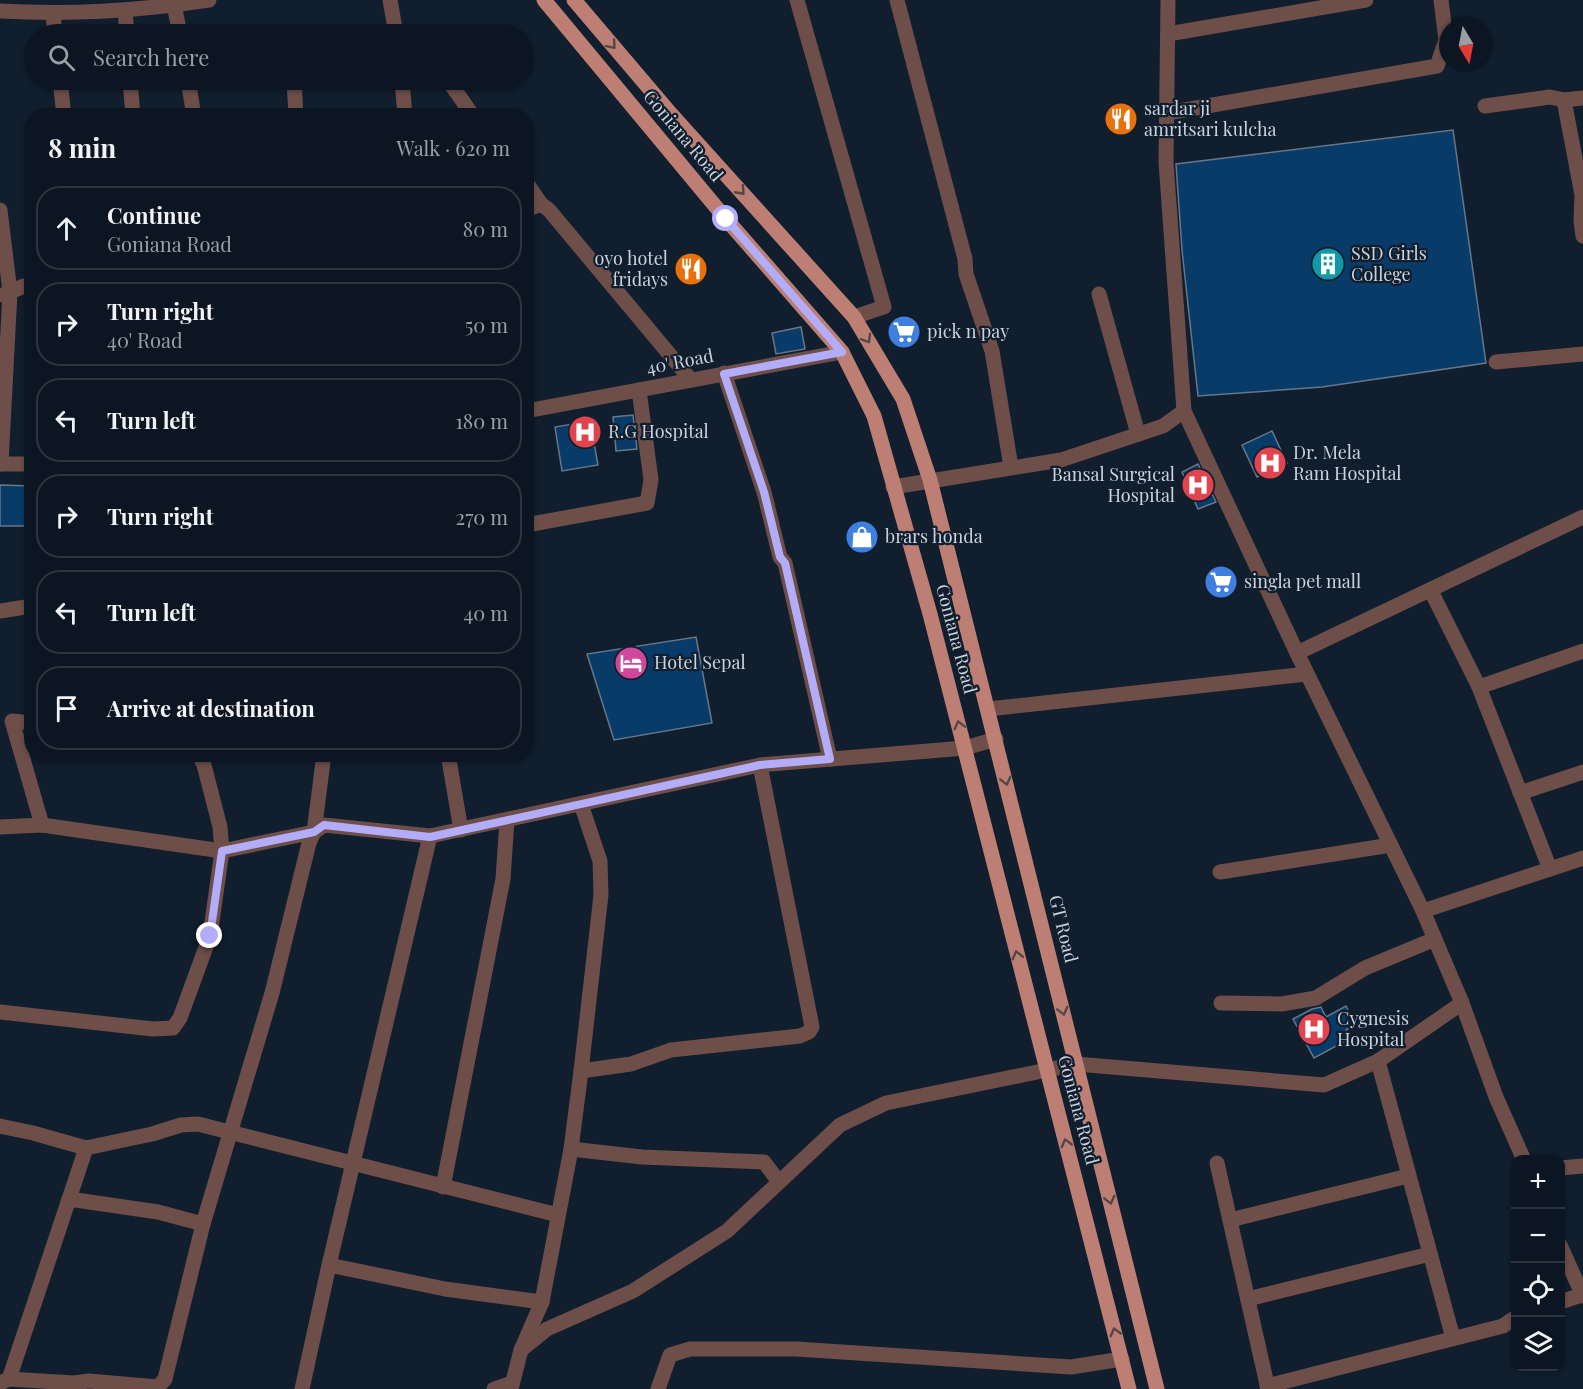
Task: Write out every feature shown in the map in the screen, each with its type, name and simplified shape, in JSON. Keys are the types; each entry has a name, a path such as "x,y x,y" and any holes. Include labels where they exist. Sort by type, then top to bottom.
{"main road":[{"name":"Goniana Road","path":"544,0 726,219 842,352 874,417 930,614 1129,1389"},
{"name":"Goniana Road","path":"574,0 671,114 854,317 903,399 930,480"},
{"name":"GT Road","path":"930,480 1156,1389"}],"street":[{"path":"0,11 53,14 125,11 209,0"},
{"path":"390,0 394,24"},
{"path":"796,0 884,307 854,317"},
{"path":"897,0 962,247 966,274 992,351 1011,467"},
{"path":"1168,0 1166,162 1184,411 1307,674 1423,911 1462,1003 1496,1097 1522,1155"},
{"path":"1168,34 1366,0"},
{"path":"1167,112 1437,66 1446,40 1441,0"},
{"path":"174,3 178,24"},
{"path":"125,11 126,24"},
{"path":"53,14 54,24"},
{"path":"61,90 63,108"},
{"path":"131,90 132,108"},
{"path":"190,90 193,108"},
{"path":"295,90 296,108"},
{"path":"403,90 404,108"},
{"path":"455,90 468,108"},
{"path":"1485,106 1550,97 1564,100 1583,98"},
{"path":"1564,100 1582,195 1583,236"},
{"path":"534,207 549,210 691,380"},
{"path":"0,210 5,294 1,464 24,464"},
{"path":"5,294 24,288"},
{"path":"1099,294 1138,434"},
{"name":"40' Road","path":"534,410 842,352"},
{"path":"1496,362 1583,354"},
{"path":"724,374 764,492 780,557 785,563 830,759"},
{"path":"534,524 647,503 651,480 639,390"},
{"path":"893,487 1061,460 1163,426 1184,411"},
{"path":"1297,653 1583,517"},
{"path":"1431,591 1479,687 1550,869"},
{"path":"0,611 24,607"},
{"path":"1479,687 1583,651"},
{"path":"988,709 1307,674"},
{"path":"24,722 12,721 42,825"},
{"path":"0,827 42,825 222,851 314,832 324,825 430,837 760,765 964,748 996,739"},
{"path":"0,1012 153,1029 173,1028 180,1018 210,936 222,851 220,827 203,762"},
{"path":"86,1148 4,1381 74,1383 89,1380 158,1388 165,1379 203,1224 272,993 309,843 314,832 323,762"},
{"path":"449,762 461,830"},
{"path":"581,1071 631,1064 671,1050 800,1036 809,1032 812,1027 760,765"},
{"path":"1520,793 1583,772"},
{"path":"494,1389 511,1386 521,1350 542,1302 571,1149 601,896 600,861 581,804"},
{"path":"443,1186 503,879 507,820"},
{"path":"302,1389 430,837"},
{"path":"1220,872 1391,845"},
{"path":"1423,911 1583,858"},
{"path":"1221,1003 1282,1004 1316,998 1365,968 1435,939"},
{"path":"521,1350 547,1329 633,1291 727,1231 840,1125 886,1102 1076,1064 1324,1085 1378,1061 1462,1003"},
{"path":"1378,1061 1453,1338"},
{"path":"0,1126 86,1148 189,1124 231,1131 558,1215"},
{"path":"571,1149 642,1157 764,1162 779,1182"},
{"path":"1217,1163 1268,1388 1503,1326 1511,1320"},
{"path":"1565,1168 1583,1166"},
{"path":"1230,1220 1408,1176"},
{"path":"69,1199 158,1212 203,1224"},
{"path":"1248,1299 1430,1254"},
{"path":"1565,1256 1583,1296 1565,1301"},
{"path":"329,1265 445,1289 542,1302"},
{"path":"658,1389 670,1355 690,1349 796,1349 1071,1368 1122,1359"}],"building":[{"name":"SSD Girls College","path":"1453,130 1486,363 1322,387 1198,396 1182,250 1176,164"},
{"path":"801,327 805,349 776,354 772,333"},
{"path":"633,415 637,449 616,451 613,417"},
{"path":"590,421 598,465 562,471 555,427"},
{"path":"1272,431 1287,463 1257,477 1242,445"},
{"path":"1198,464 1216,502 1198,509 1182,472"},
{"path":"0,485 24,486 24,526 0,526"},
{"path":"696,637 712,723 614,740 587,654"},
{"path":"1346,1006 1356,1024 1346,1030 1351,1038 1314,1058 1293,1019 1321,1007 1326,1017"}],"place":[{"name":"sardar ji amritsari kulcha","path":"1121,119"},
{"name":"SSD Girls College","path":"1328,264"},
{"name":"oyo hotel fridays","path":"691,269"},
{"name":"pick n pay","path":"904,332"},
{"name":"R.G Hospital","path":"585,432"},
{"name":"Dr. Mela Ram Hospital","path":"1270,463"},
{"name":"Bansal Surgical Hospital","path":"1198,485"},
{"name":"brars honda","path":"862,537"},
{"name":"singla pet mall","path":"1221,582"},
{"name":"Hotel Sepal","path":"631,663"},
{"name":"Cygnesis Hospital","path":"1314,1029"}],"route":[{"path":"210,936 222,851 314,832 324,825 430,837 760,765 830,759 785,563 780,557 764,492 724,374 842,352 726,219"}]}
